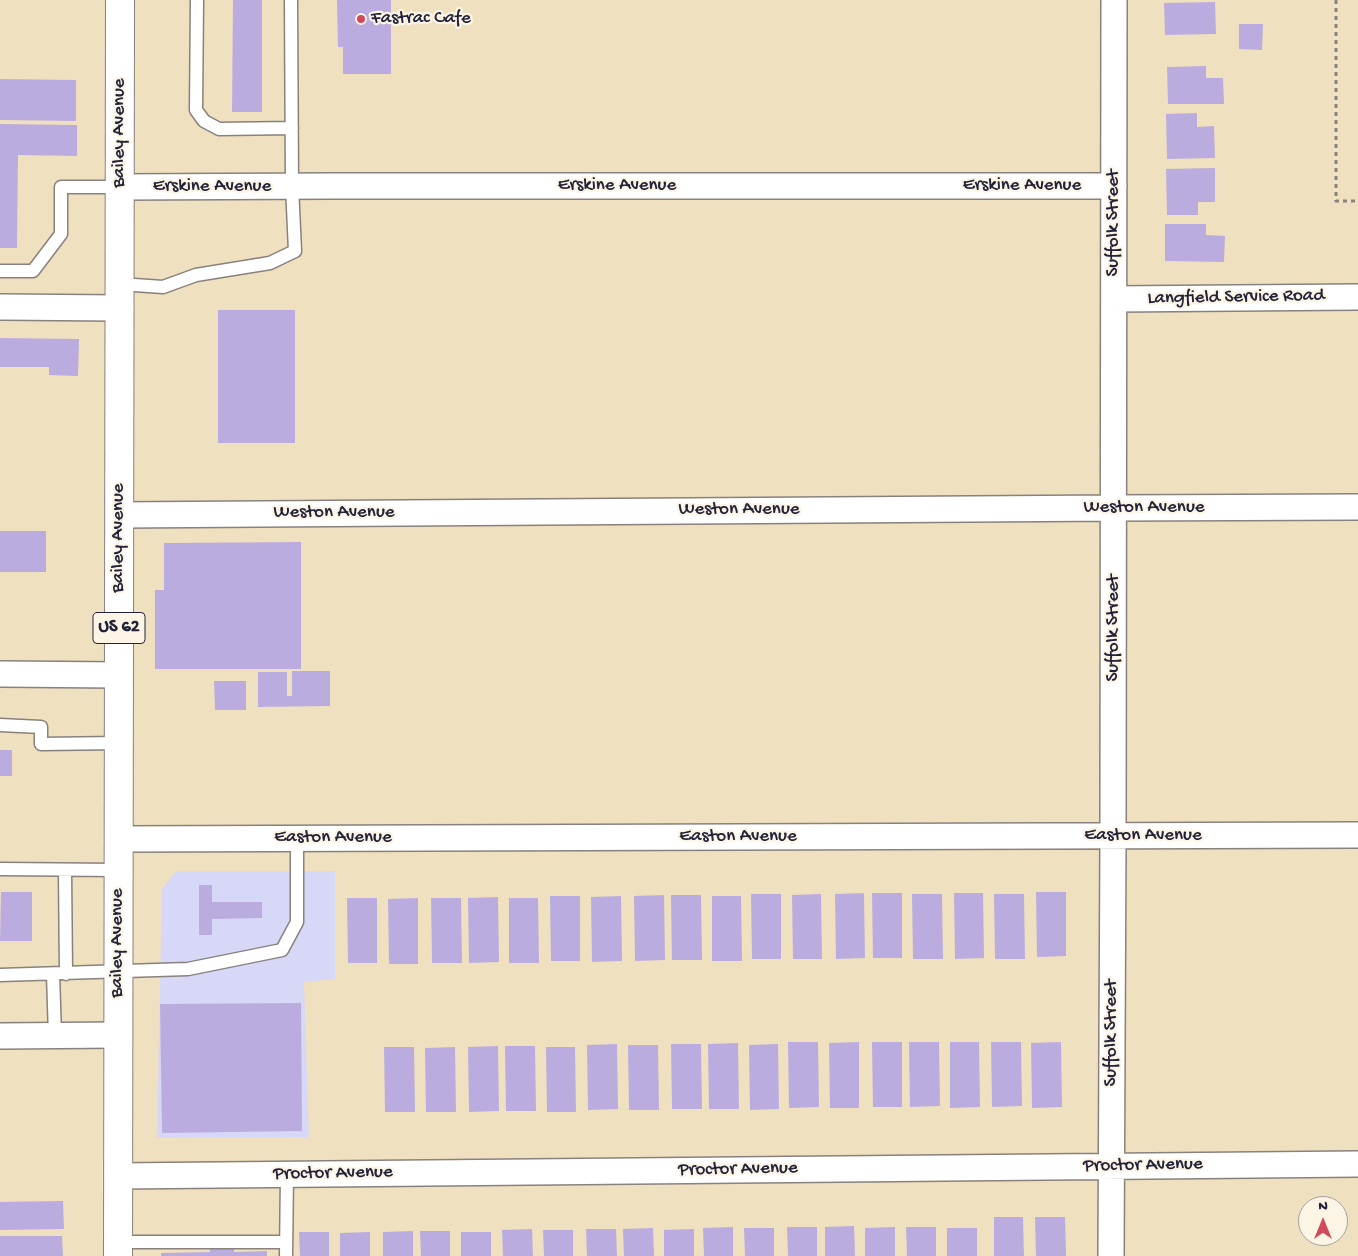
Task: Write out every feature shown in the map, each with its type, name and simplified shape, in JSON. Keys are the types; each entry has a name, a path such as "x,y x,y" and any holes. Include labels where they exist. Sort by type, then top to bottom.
{"main road":[{"name":"Bailey Avenue","path":"118,1249 120,0"}],"street":[{"name":"Suffolk Street","path":"1111,1256 1114,0"},
{"name":"Erskine Avenue","path":"120,188 292,186 1114,186"},
{"path":"0,307 120,296"},
{"name":"Langfield Service Road","path":"1114,299 1358,297"},
{"name":"Weston Avenue","path":"119,515 1358,507"},
{"path":"0,674 119,675"},
{"name":"Easton Avenue","path":"118,839 1358,835"},
{"path":"0,1036 118,1035"},
{"name":"Proctor Avenue","path":"118,1176 1358,1164"}],"lane":[{"path":"197,0 196,110 204,121 219,129 292,128"},
{"path":"120,296 163,287 196,275 270,263 295,251 292,186 291,0"},
{"path":"0,271 32,271 55,241 60,234 62,187 120,188"},
{"path":"0,725 41,727 41,744 119,742"},
{"path":"0,976 188,969 282,950 297,922 297,838"},
{"path":"0,869 118,870"},
{"path":"55,1036 65,870"},
{"path":"286,1256 287,1174"},
{"path":"118,1249 286,1242"}],"path":[{"path":"1336,0 1336,201 1358,201"}],"shaded area":[{"path":"176,871 335,871 335,979 304,982 309,1137 157,1138 162,889"}],"building":[{"path":"233,0 262,0 262,112 232,112"},
{"path":"337,0 391,0 391,74 343,74 343,47 338,47"},
{"path":"1215,2 1216,34 1165,35 1164,3"},
{"path":"1239,24 1263,24 1262,50 1239,49"},
{"path":"1206,66 1206,78 1223,78 1224,104 1168,104 1167,67"},
{"path":"0,79 76,80 76,121 0,120"},
{"path":"1197,113 1197,127 1214,126 1215,158 1167,159 1166,114"},
{"path":"0,124 77,125 77,156 18,155 17,248 0,248"},
{"path":"1215,168 1215,202 1198,202 1198,215 1167,215 1166,169"},
{"path":"1165,224 1206,224 1206,235 1225,236 1224,262 1165,261"},
{"path":"218,310 295,310 295,443 218,443"},
{"path":"0,338 79,339 78,376 49,375 49,367 0,367"},
{"path":"0,531 46,531 46,572 0,572"},
{"path":"301,542 301,669 155,669 155,590 164,590 164,543"},
{"path":"292,671 330,671 330,706 258,707 258,672 287,672 287,696 292,696"},
{"path":"214,681 246,681 246,710 215,710"},
{"path":"0,750 12,750 12,776 0,776"},
{"path":"199,885 212,885 212,902 262,902 262,918 212,919 212,935 199,935"},
{"path":"1,892 32,892 32,941 0,941"},
{"path":"1036,892 1066,892 1066,956 1037,957"},
{"path":"864,893 865,958 836,959 835,894"},
{"path":"872,893 902,893 902,958 873,958"},
{"path":"954,893 983,893 984,958 955,959"},
{"path":"751,894 781,894 781,959 752,959"},
{"path":"821,894 822,959 793,959 792,895"},
{"path":"912,894 942,894 943,959 913,959"},
{"path":"994,894 1024,894 1025,959 995,959"},
{"path":"664,895 665,960 635,961 634,896"},
{"path":"671,895 701,895 702,960 672,960"},
{"path":"550,896 580,896 580,961 551,961"},
{"path":"621,896 622,961 592,962 591,897"},
{"path":"712,896 741,896 742,961 712,961"},
{"path":"498,897 499,962 469,963 468,898"},
{"path":"347,898 377,898 377,963 348,963"},
{"path":"418,898 418,964 389,964 388,899"},
{"path":"431,898 461,898 462,963 432,963"},
{"path":"509,898 538,898 539,963 509,963"},
{"path":"301,1003 302,1131 162,1133 160,1004"},
{"path":"788,1042 818,1042 819,1107 789,1108"},
{"path":"859,1042 859,1108 830,1108 829,1043"},
{"path":"872,1042 902,1042 902,1107 873,1107"},
{"path":"909,1042 939,1042 940,1106 910,1107"},
{"path":"950,1042 979,1042 980,1107 950,1108"},
{"path":"991,1042 1021,1042 1022,1106 992,1107"},
{"path":"1061,1042 1062,1107 1032,1108 1031,1043"},
{"path":"738,1043 739,1109 709,1109 708,1044"},
{"path":"617,1044 618,1109 588,1110 587,1045"},
{"path":"671,1044 701,1044 702,1109 672,1109"},
{"path":"778,1044 779,1109 750,1110 749,1045"},
{"path":"628,1045 658,1045 659,1110 629,1110"},
{"path":"498,1046 499,1111 469,1112 468,1047"},
{"path":"505,1046 535,1046 536,1111 506,1111"},
{"path":"384,1047 414,1047 415,1112 385,1112"},
{"path":"455,1047 456,1112 426,1112 425,1048"},
{"path":"546,1047 575,1047 576,1112 547,1112"},
{"path":"63,1201 64,1229 0,1230 0,1202"},
{"path":"994,1217 1023,1217 1024,1256 994,1256"},
{"path":"1035,1217 1065,1217 1066,1256 1036,1256"},
{"path":"854,1226 855,1256 825,1256 825,1227"},
{"path":"733,1227 733,1256 704,1256 703,1228"},
{"path":"787,1227 817,1227 817,1256 788,1256"},
{"path":"895,1227 895,1256 865,1256 865,1228"},
{"path":"906,1227 936,1227 936,1256 907,1256"},
{"path":"653,1228 654,1256 624,1256 623,1229"},
{"path":"744,1228 774,1228 774,1256 745,1256"},
{"path":"947,1228 977,1228 977,1256 947,1256"},
{"path":"532,1229 533,1256 503,1256 502,1230"},
{"path":"586,1229 616,1229 617,1256 587,1256"},
{"path":"694,1229 694,1256 664,1256 664,1230"},
{"path":"543,1230 573,1230 573,1256 544,1256"},
{"path":"413,1231 413,1256 383,1256 383,1232"},
{"path":"420,1231 450,1231 450,1256 421,1256"},
{"path":"299,1232 329,1232 329,1256 300,1256"},
{"path":"370,1232 370,1256 340,1256 340,1233"},
{"path":"461,1232 491,1232 491,1256 461,1256"},
{"path":"0,1236 62,1236 63,1256 0,1256"},
{"path":"234,1246 234,1252 267,1251 267,1256 161,1256 161,1253 210,1252 209,1247"}],"place":[{"name":"Fastrac Cafe","path":"361,19"}]}
